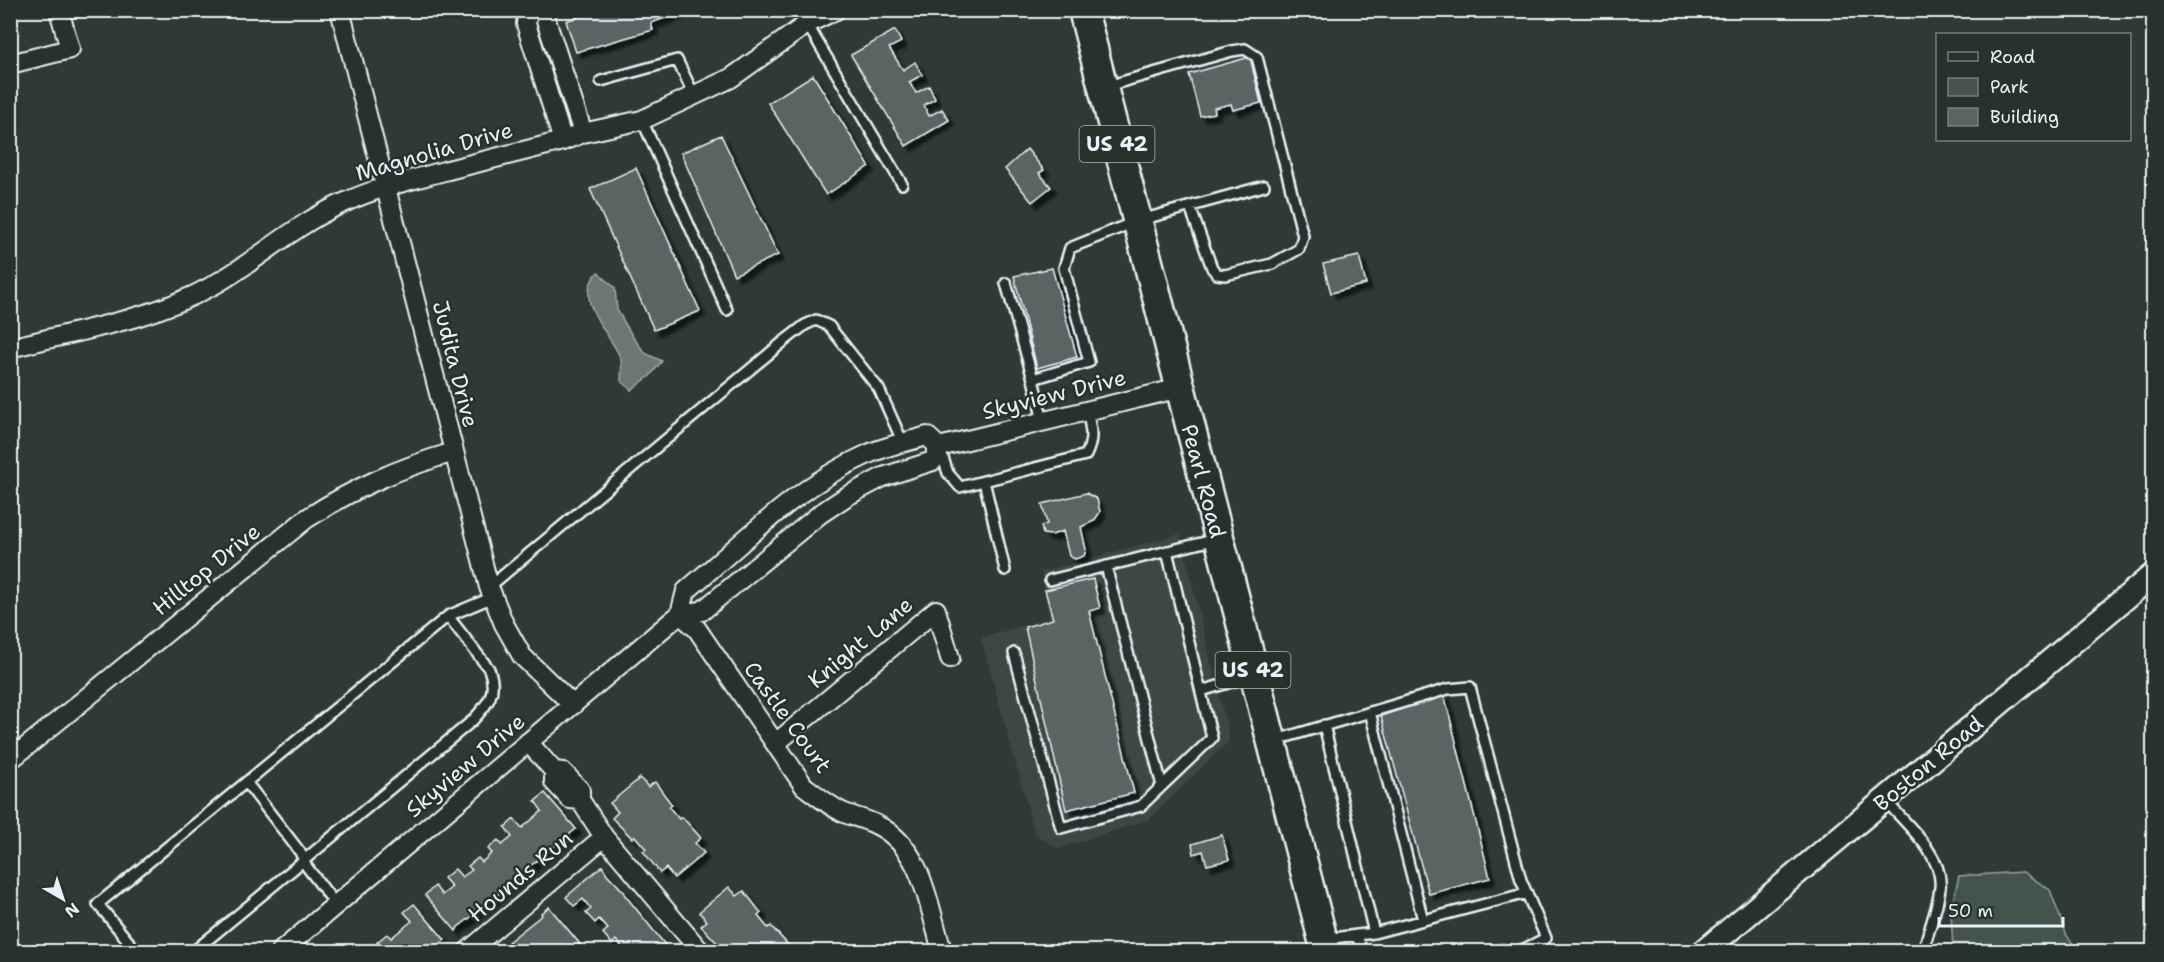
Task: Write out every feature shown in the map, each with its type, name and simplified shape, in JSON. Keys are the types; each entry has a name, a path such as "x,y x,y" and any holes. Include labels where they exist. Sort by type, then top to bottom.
{"main road":[{"name":"Pearl Road","path":"1083,10 1325,945"}],"street":[{"path":"10,64 70,49 59,10"},
{"name":"Judita Drive","path":"340,10 491,592 504,624 522,656 573,705"},
{"path":"528,10 526,24 563,141"},
{"path":"546,10 546,20 583,133"},
{"name":"Magnolia Drive","path":"10,348 172,305 209,288 318,216 348,201 386,187 563,141 583,133 642,120 731,78 807,24 836,10"},
{"name":"Skyview Drive","path":"939,447 1180,388"},
{"name":"Skyview Drive","path":"680,614 686,591 805,490 831,473 868,454 927,436 939,447"},
{"name":"Skyview Drive","path":"280,951 680,614 702,611 820,514 847,496 883,477 933,461 939,447"},
{"name":"Hilltop Drive","path":"10,760 306,519 338,498 377,478 454,452"},
{"name":"Boston Road","path":"1703,951 2154,574"},
{"name":"Knight Lane","path":"776,743 936,610 950,658"},
{"name":"Castle Court","path":"680,614 697,629 804,786 842,812 877,825 893,835 906,848 917,865 941,948"},
{"path":"528,742 554,771 564,772 580,790 580,800 604,837 701,951"},
{"name":"Hounds Run","path":"468,951 604,837"}],"lane":[{"path":"807,24 902,184"},
{"path":"1103,87 1232,51 1245,49 1257,57 1304,236 1299,249 1272,264 1225,275 1216,274 1190,207"},
{"path":"601,81 677,60 694,96"},
{"path":"642,120 727,310"},
{"path":"1034,378 1089,362 1064,268 1070,248 1137,221 1264,186"},
{"path":"1006,283 1034,378 1043,421"},
{"path":"137,951 98,904 448,616 491,592 805,325 816,320 829,326 879,389 903,443"},
{"path":"939,447 948,473 960,487 984,481 1086,455 1092,443 1092,430 1087,410"},
{"path":"984,481 1005,570"},
{"path":"1050,580 1219,538"},
{"path":"1014,653 1061,828 1141,806 1212,738 1167,551"},
{"path":"1106,566 1162,786"},
{"path":"193,951 472,721 486,705 493,689 493,679 489,669 448,616"},
{"path":"1201,690 1255,675"},
{"path":"1273,741 1448,689 1470,687 1521,880 1546,938 1518,951"},
{"path":"1370,712 1423,920"},
{"path":"1324,725 1374,933"},
{"path":"246,782 300,852 303,860 336,905"},
{"path":"1884,799 1935,858 1941,874 1940,890 1923,951"},
{"path":"1325,945 1527,893"},
{"path":"1357,935 1362,951"},
{"path":"1498,951 1512,951"}],"shaded area":[{"path":"598,272 615,288 617,310 633,337 645,353 662,361 650,376 631,390 621,381 620,357 590,304 591,283"},
{"path":"1180,534 1230,740 1149,819 1058,849 1035,834 981,638 1049,618 1041,572"}],"green space":[{"path":"2023,872 2050,890 2067,936 2079,951 1953,951 1951,910 1959,876"}],"building":[{"path":"596,10 680,10 679,13 651,23 653,30 576,52 566,21"},
{"path":"895,30 901,42 889,48 903,70 915,62 922,75 909,82 916,93 929,86 935,99 924,105 929,116 942,109 949,120 906,146 851,55"},
{"path":"1250,57 1261,103 1233,110 1231,104 1214,108 1215,113 1200,116 1189,74"},
{"path":"813,75 869,166 826,195 768,103"},
{"path":"721,135 778,255 734,275 681,153"},
{"path":"1027,149 1044,170 1039,173 1051,187 1032,202 1005,169"},
{"path":"636,168 700,311 654,330 590,189"},
{"path":"1359,256 1366,284 1331,293 1323,264"},
{"path":"1052,268 1077,357 1037,368 1014,276"},
{"path":"1086,493 1097,499 1100,512 1094,521 1081,527 1086,550 1084,556 1075,559 1069,556 1063,531 1052,535 1043,534 1041,526 1047,524 1042,504"},
{"path":"1093,579 1100,608 1089,611 1134,793 1066,810 1025,627 1053,619 1045,590"},
{"path":"1444,694 1490,878 1429,894 1381,716"},
{"path":"640,778 648,787 655,782 672,805 669,807 679,819 682,817 701,838 695,843 704,853 674,878 666,868 660,873 643,851 646,849 635,836 632,838 612,818 618,812 610,803"},
{"path":"545,793 576,829 519,875 519,878 498,893 456,931 425,895 435,886 442,895 452,887 444,878 455,869 462,877 472,870 468,866 478,858 482,862 492,853 488,849 498,840 502,845 512,837 505,827 514,819 522,828 542,811 535,801"},
{"path":"1222,835 1229,860 1207,865 1203,851 1194,854 1192,844"},
{"path":"602,866 671,952 626,952 616,940 612,944 603,933 608,929 599,919 595,923 586,913 591,909 583,899 574,906 566,897"},
{"path":"729,887 737,896 744,891 761,913 758,916 768,928 771,926 790,947 784,952 730,952 724,944 721,947 701,926 707,921 699,912"},
{"path":"414,904 445,940 429,952 375,952 381,947 377,942 387,934 391,938 412,921 404,912"},
{"path":"549,907 580,944 571,952 568,952 562,944 553,952 500,952 510,943 508,942"}]}
